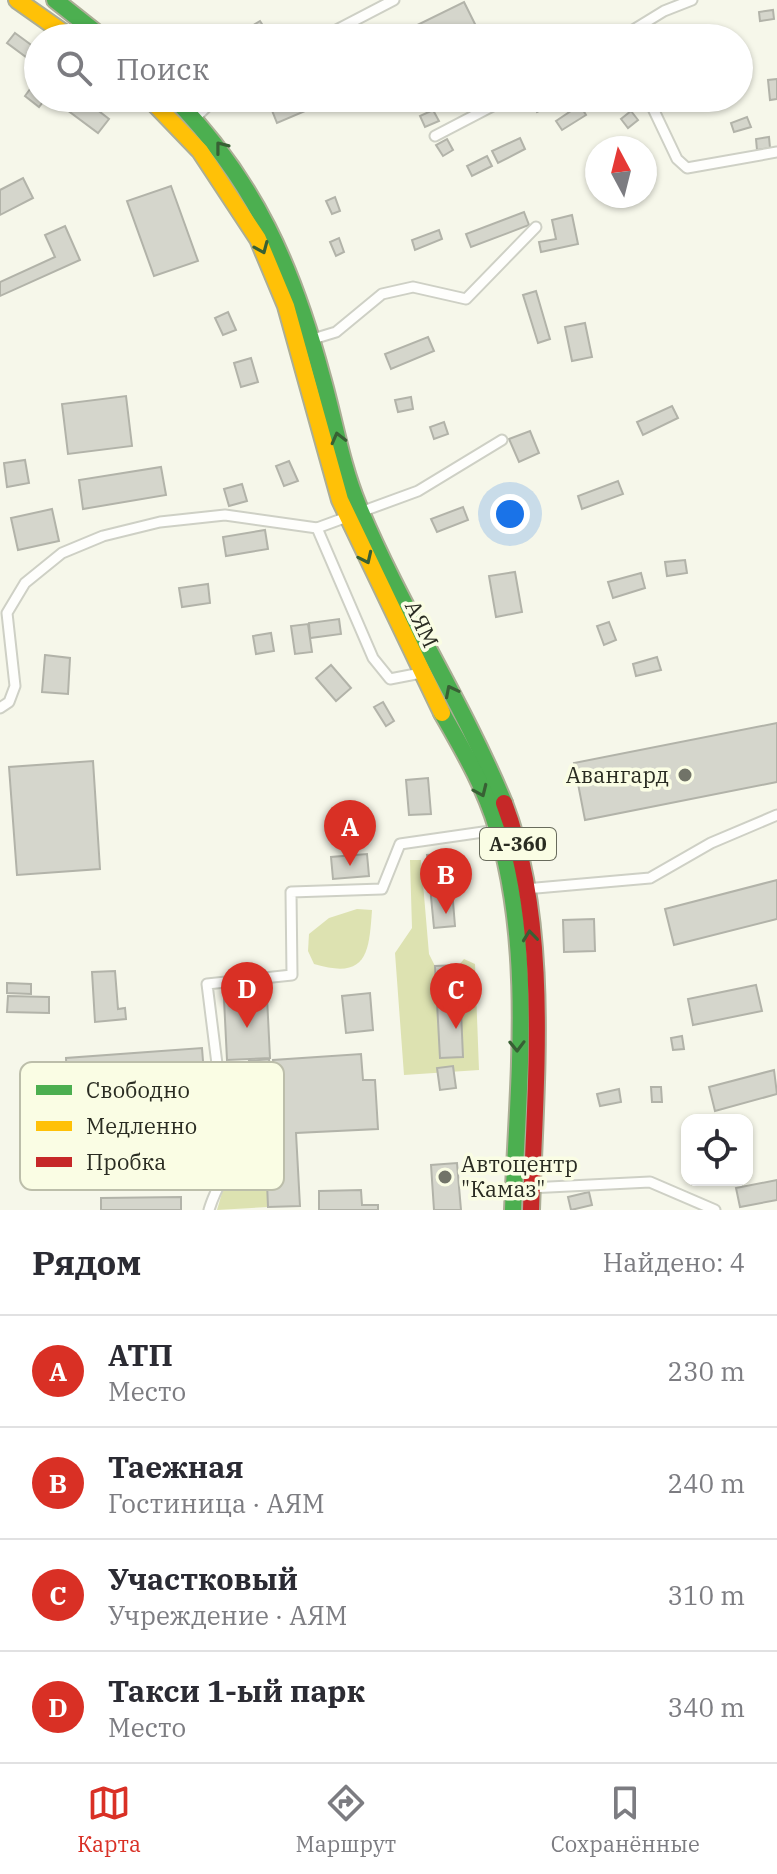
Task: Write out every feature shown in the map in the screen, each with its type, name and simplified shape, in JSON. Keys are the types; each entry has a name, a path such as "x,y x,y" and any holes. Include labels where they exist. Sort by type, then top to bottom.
{"highway":[{"path":"17,0 51,24"},
{"path":"55,0 85,24"},
{"name":"АЯМ","path":"162,112 221,174 253,226 281,290 354,515 421,673 464,753 497,830 513,918 516,975 513,1210"},
{"name":"АЯМ","path":"189,112 247,182 270,222 293,277 313,339 354,515 495,779 519,848 533,961 531,1210"}],"street":[{"path":"348,24 394,0"},
{"path":"643,24 692,0"},
{"path":"195,118 201,112"},
{"path":"435,136 481,112"},
{"path":"655,112 677,159 687,168 777,152"},
{"path":"313,339 336,332 382,294 413,287 466,299 536,227"},
{"path":"0,708 9,702 15,686 7,613 25,583 62,553 103,536 160,522 225,515 317,528 418,491 502,440"},
{"path":"317,528 373,658 390,679 421,673"},
{"path":"525,889 650,878 711,843 777,815"},
{"path":"217,1062 207,984 292,975 291,892 382,889 400,844 497,830"},
{"path":"513,1189 650,1182 715,1210"},
{"path":"209,1210 218,1190"}],"green space":[{"path":"410,860 421,860 429,954 435,966 440,1057 463,1056 459,965 464,959 475,964 479,1070 404,1075 395,953 412,928"},
{"path":"357,909 372,910 369,939 362,959 345,968 314,964 308,951 309,934 329,918"},
{"path":"223,1190 267,1190 268,1207 217,1210"}],"building":[{"path":"464,2 475,24 419,24"},
{"path":"773,10 774,19 760,21 759,12"},
{"path":"15,33 24,40 24,56 7,43"},
{"path":"777,79 777,99 770,100 768,80"},
{"path":"70,112 100,112 109,119 98,133"},
{"path":"273,112 303,112 277,123"},
{"path":"434,112 439,121 425,127 420,116"},
{"path":"570,112 584,112 586,115 562,130 556,121"},
{"path":"632,112 638,120 628,128 621,119"},
{"path":"747,117 751,127 734,132 731,123"},
{"path":"769,137 770,148 757,150 756,139"},
{"path":"520,138 525,149 498,163 492,151"},
{"path":"447,139 453,150 443,156 436,145"},
{"path":"487,156 492,166 472,176 467,166"},
{"path":"23,178 33,198 0,215 0,190"},
{"path":"171,186 198,261 154,276 127,201"},
{"path":"335,197 340,211 332,214 326,201"},
{"path":"524,212 529,225 471,247 466,234"},
{"path":"572,215 578,244 541,252 539,242 556,239 552,220"},
{"path":"65,226 80,260 0,296 0,282 55,257 45,235"},
{"path":"439,230 442,239 415,250 412,240"},
{"path":"339,238 344,252 336,256 330,242"},
{"path":"536,291 550,339 538,343 523,295"},
{"path":"228,312 236,330 223,335 215,318"},
{"path":"585,323 592,357 572,361 565,327"},
{"path":"428,337 434,351 391,369 385,354"},
{"path":"251,358 258,382 241,387 234,363"},
{"path":"126,396 132,446 68,454 62,404"},
{"path":"411,397 413,409 398,412 395,400"},
{"path":"672,406 678,418 643,435 637,422"},
{"path":"444,422 448,434 434,439 430,427"},
{"path":"530,431 539,453 519,462 509,439"},
{"path":"25,460 29,483 7,487 4,463"},
{"path":"289,461 298,481 284,486 276,466"},
{"path":"161,467 166,495 83,509 79,480"},
{"path":"618,481 623,494 582,509 578,496"},
{"path":"242,484 247,501 229,506 224,489"},
{"path":"463,507 468,520 437,532 431,519"},
{"path":"52,509 59,541 18,550 11,518"},
{"path":"265,530 268,549 226,556 223,537"},
{"path":"685,560 687,573 667,576 665,562"},
{"path":"515,572 522,612 496,617 489,576"},
{"path":"641,573 645,588 613,598 608,582"},
{"path":"208,584 210,603 182,607 179,588"},
{"path":"339,619 341,634 310,638 309,623"},
{"path":"609,622 616,640 604,645 597,626"},
{"path":"308,624 312,652 295,654 291,626"},
{"path":"271,633 274,651 256,654 253,636"},
{"path":"45,655 70,658 68,694 42,692"},
{"path":"657,657 661,670 636,676 633,664"},
{"path":"331,665 351,688 336,701 316,678"},
{"path":"383,702 394,721 386,726 374,707"},
{"path":"777,723 777,782 585,820 574,763"},
{"path":"93,761 100,869 17,875 9,767"},
{"path":"428,778 431,814 409,815 406,780"},
{"path":"449,853 455,926 434,928 427,855"},
{"path":"367,854 369,876 333,879 331,857"},
{"path":"777,880 777,919 674,945 665,909"},
{"path":"594,919 595,951 564,952 563,920"},
{"path":"459,965 463,1057 440,1058 435,966"},
{"path":"115,971 118,1009 125,1008 126,1019 95,1022 92,972"},
{"path":"7,983 31,984 31,994 7,993"},
{"path":"756,985 762,1011 693,1025 688,999"},
{"path":"370,993 373,1030 346,1033 342,996"},
{"path":"8,996 49,997 49,1013 7,1012"},
{"path":"267,997 270,1058 227,1060 224,999"},
{"path":"682,1036 684,1049 673,1050 671,1038"},
{"path":"202,1048 203,1062 66,1062 66,1058"},
{"path":"361,1054 363,1080 375,1080 378,1129 296,1133 300,1206 268,1207 267,1190 284,1190 284,1062 273,1060"},
{"path":"269,1059 269,1062 249,1062"},
{"path":"453,1066 456,1088 440,1090 437,1068"},
{"path":"774,1070 777,1094 715,1111 709,1087"},
{"path":"651,1087 661,1087 662,1102 652,1102"},
{"path":"619,1089 621,1102 600,1106 597,1094"},
{"name":"Автоцентр \"Камаз\"","path":"457,1163 461,1210 434,1210 431,1165"},
{"path":"777,1180 777,1200 740,1207 736,1188"},
{"path":"361,1190 362,1205 378,1205 378,1210 319,1210 319,1191"},
{"path":"589,1192 592,1205 571,1210 568,1197"},
{"path":"181,1197 181,1210 101,1210 101,1198"}],"traffic: fast":[{"path":"55,0 85,24"},
{"path":"187,112 227,161 267,227 298,298 358,505 504,803"},
{"path":"442,713 473,769 492,813 509,874 516,922 521,1018 513,1210"}],"traffic: slow":[{"path":"17,0 51,24"},
{"path":"162,112 200,151 258,239 286,306 340,500 442,713"}],"traffic: jam":[{"path":"504,803 519,850 529,900 534,952 537,1057 531,1210"}],"place":[{"name":"Авангард","path":"685,775"},
{"name":"АТП","path":"350,866"},
{"name":"Таежная","path":"446,914"},
{"name":"Такси 1-ый парк","path":"247,1028"},
{"name":"Участковый","path":"456,1029"},
{"name":"Автоцентр \"Камаз\"","path":"445,1177"}]}
